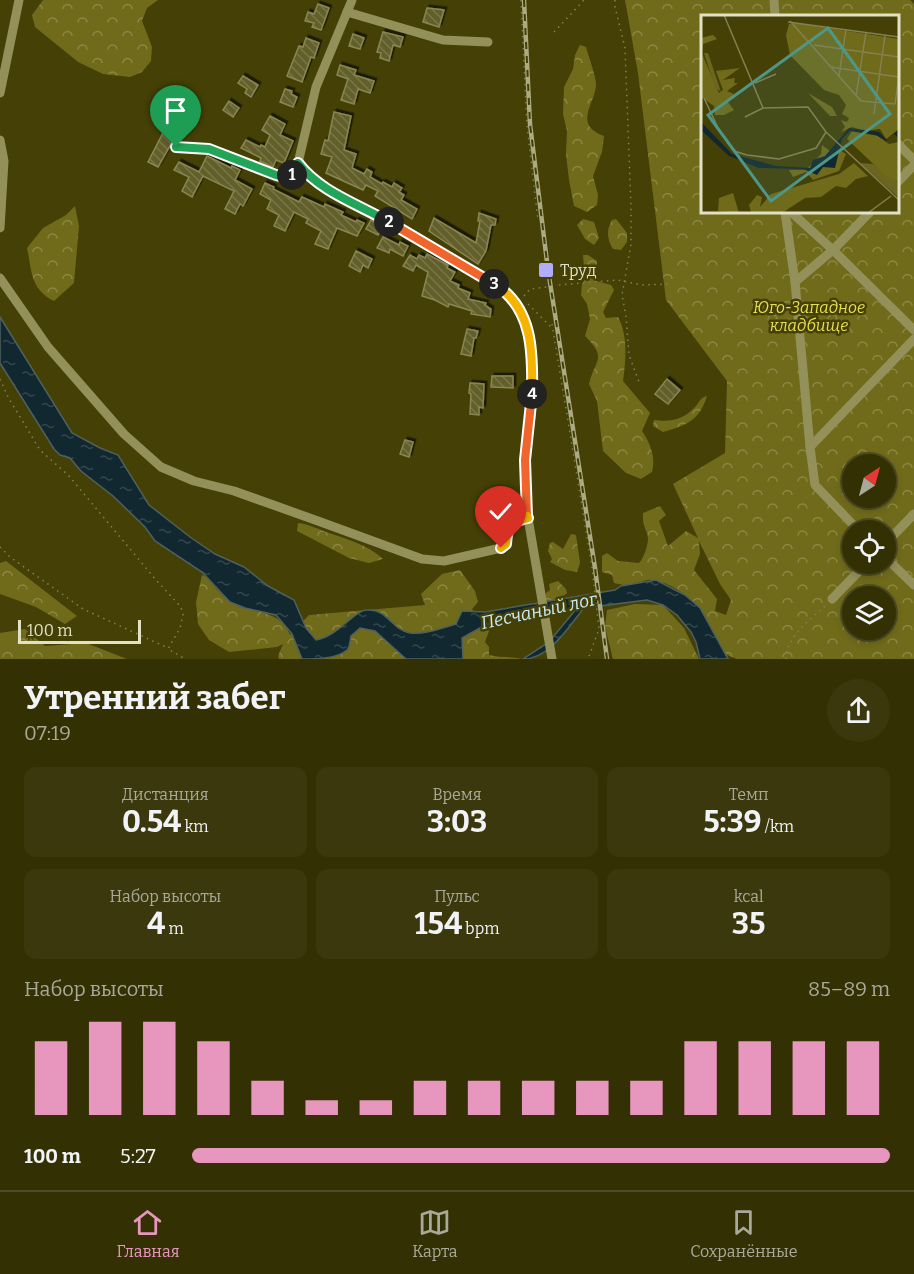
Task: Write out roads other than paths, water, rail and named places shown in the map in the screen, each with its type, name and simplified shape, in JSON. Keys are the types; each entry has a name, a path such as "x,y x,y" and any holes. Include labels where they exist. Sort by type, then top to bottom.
{"street":[{"path":"0,93 19,0"},
{"path":"176,147 209,149 287,178 294,173 316,87 352,0"},
{"path":"774,0 775,15"},
{"path":"347,12 443,40 488,42"},
{"path":"0,140 4,161 0,228"},
{"path":"899,146 914,160"},
{"path":"298,163 308,175 335,194 385,220 501,288 519,301 527,324 532,376 531,417 525,460 528,518 552,659"},
{"path":"899,180 914,165"},
{"path":"785,213 795,282 815,485 849,520"},
{"path":"792,213 914,330"},
{"path":"795,282 833,250 869,213"},
{"path":"0,278 48,347 124,434 161,467 194,481 234,491 422,559 444,561 501,548 506,544 509,524 528,518"},
{"path":"810,447 914,339"},
{"path":"896,533 914,514"},
{"path":"896,568 914,585"},
{"path":"832,599 856,574"}],"water":[{"name":"Песчаный лог","path":"0,317 72,433 118,455 149,505 190,537 215,554 244,567 268,586 294,600 306,628 316,640 332,634 357,614 367,610 380,613 404,631 421,633 456,624 462,611 485,612 615,590 621,586 656,580 685,595 700,608 728,659 700,659 691,632 677,615 663,605 647,600 584,608 550,648 533,658 523,659 549,642 577,608 487,624 462,638 463,659 406,659 375,631 360,628 351,636 348,649 343,653 326,658 302,659 292,634 276,615 230,602 202,572 155,541 145,527 113,496 81,471 70,458 60,455 54,449 0,363"}],"railway":[{"path":"524,0 530,124 548,270 607,659"}],"place":[{"name":"Труд","path":"546,270"}],"park label":[{"name":"Юго-Западное кладбище","path":"809,316"}]}
